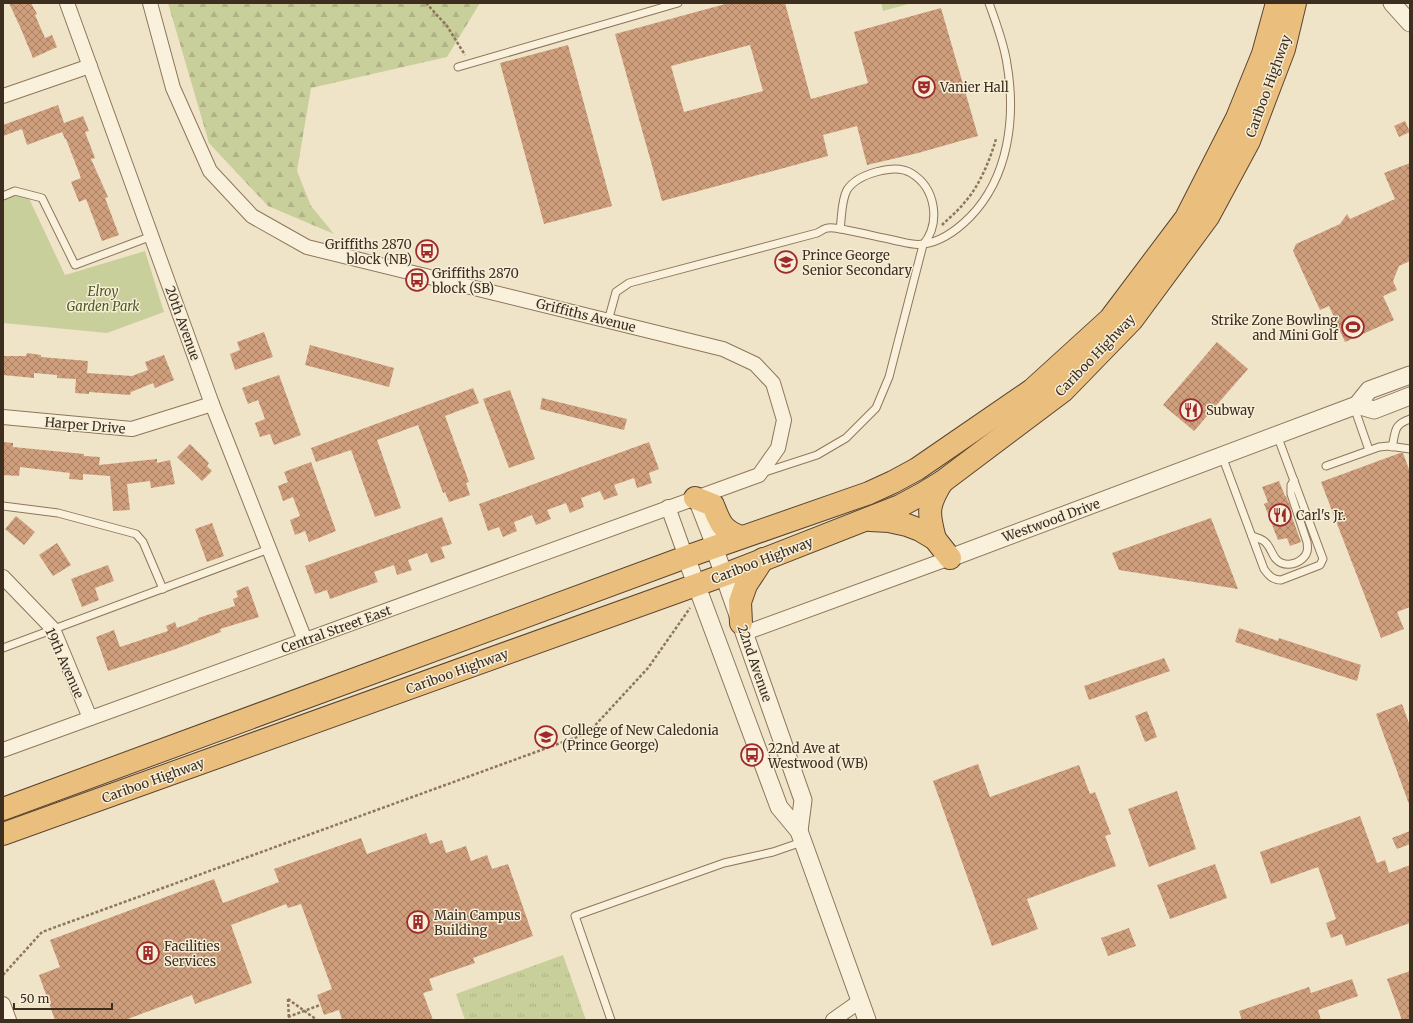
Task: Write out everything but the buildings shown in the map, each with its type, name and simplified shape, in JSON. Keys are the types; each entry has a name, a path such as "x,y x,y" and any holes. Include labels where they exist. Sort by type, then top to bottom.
{"highway":[{"name":"Cariboo Highway","path":"3,810 686,556 869,493 917,469 1032,390 1110,319 1186,218 1237,118 1263,54 1277,3"},
{"name":"Cariboo Highway","path":"8,834 724,575 900,506 942,482 1063,391 1132,320 1208,217 1249,140 1284,49 1295,3"},
{"path":"935,539 930,521 929,508 934,495 942,482"},
{"path":"695,498 713,505 724,529 731,534 741,537"},
{"path":"864,520 889,521 920,530 935,539 950,558"},
{"path":"743,628 740,602 746,585 763,559"}],"street":[{"name":"20th Avenue","path":"67,3 212,404 305,640"},
{"name":"Griffiths Avenue","path":"150,3 174,88 210,171 252,216 307,247 723,349 755,364 773,383 784,420 778,448 759,474"},
{"path":"1392,3 1410,23"},
{"path":"4,94 90,66"},
{"path":"1355,406 1369,390 1410,374"},
{"name":"Westwood Drive","path":"743,628 950,558 1355,406 1374,410 1410,396"},
{"name":"Harper Drive","path":"3,417 132,429 212,404"},
{"path":"668,508 759,474"},
{"name":"22nd Avenue","path":"695,498 743,628 803,800 801,836"},
{"name":"22nd Avenue","path":"668,508 779,807 801,836 867,1020"},
{"name":"Central Street East","path":"3,750 668,508"},
{"name":"19th Avenue","path":"3,577 53,629 90,718"},
{"path":"833,1020 860,1001"},
{"path":"3,1004 9,1020"}],"lane":[{"path":"458,67 678,3"},
{"path":"608,321 616,292 630,283 817,233 828,228 840,229 906,243 923,244 946,236 961,226 976,210 994,183 1008,140 1011,102 1007,63 997,24 989,3"},
{"path":"759,474 817,455 846,438 876,408 889,377 923,244 930,236 934,205 927,187 911,172 885,170 868,174 853,183 847,191 844,200 840,229"},
{"path":"3,196 15,191 42,198 75,265 152,236"},
{"path":"1355,406 1369,450"},
{"path":"1392,447 1397,427 1400,423 1410,419"},
{"path":"1222,456 1264,569 1276,580 1281,580 1320,565 1323,559 1277,435"},
{"path":"1326,466 1379,447 1410,449"},
{"path":"1252,536 1267,543 1274,556 1280,562 1295,564 1306,555 1308,549 1307,542 1290,490 1294,480"},
{"path":"3,506 58,513 136,534 143,542 162,589"},
{"path":"3,648 269,549"},
{"path":"611,1020 575,916 724,863 773,852 801,836"}],"path":[{"path":"426,3 447,26 469,63"},
{"path":"930,236 965,203 978,183 991,156 997,137"},
{"path":"3,976 42,932 588,733 648,668 689,610 696,585"},
{"path":"317,1020 288,999 289,1019 320,1005"}],"green space":[{"path":"168,3 480,3 447,57 311,88 297,171 311,206 334,234 268,206 209,143"},
{"path":"881,3 912,3 883,11"},
{"name":"Elroy Garden Park","path":"25,190 65,275 145,251 164,312 107,333 3,323 3,199"},
{"path":"563,955 586,1020 465,1020 456,994"}],"place":[{"name":"Vanier Hall","path":"924,87"},
{"name":"Griffiths 2870 block (NB)","path":"427,251"},
{"name":"Prince George Senior Secondary","path":"786,262"},
{"name":"Griffiths 2870 block (SB)","path":"417,280"},
{"name":"Strike Zone Bowling and Mini Golf","path":"1353,327"},
{"name":"Subway","path":"1191,410"},
{"name":"Carl's Jr.","path":"1280,515"},
{"name":"College of New Caledonia (Prince George)","path":"546,737"},
{"name":"22nd Ave at Westwood (WB)","path":"752,755"},
{"name":"Main Campus Building","path":"418,922"},
{"name":"Facilities Services","path":"148,953"}]}
